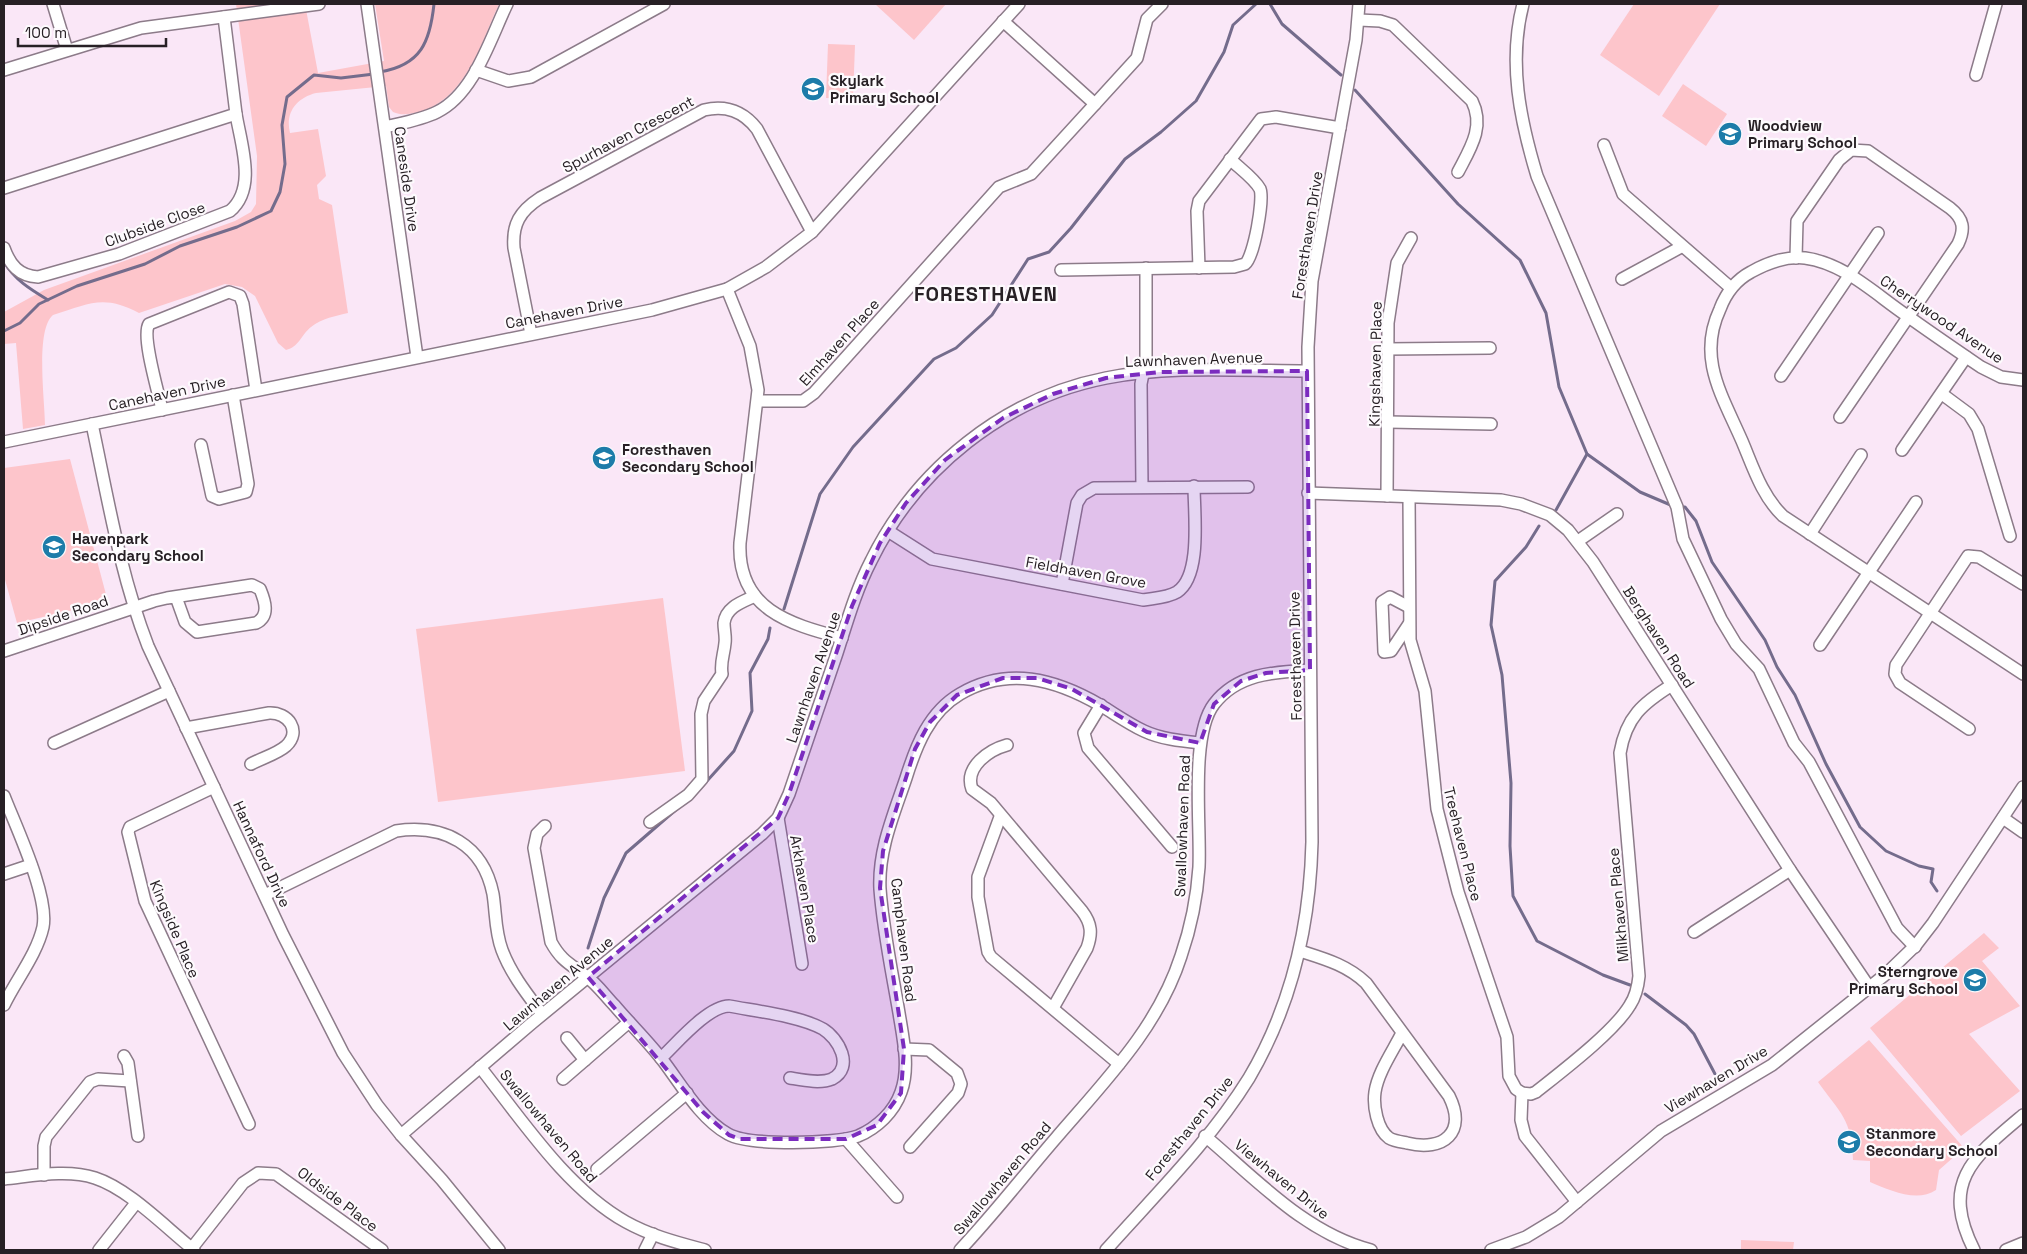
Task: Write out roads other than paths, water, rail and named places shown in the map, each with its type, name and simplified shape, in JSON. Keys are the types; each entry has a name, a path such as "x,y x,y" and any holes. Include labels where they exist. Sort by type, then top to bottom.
{"street":[{"path":"53,4 67,50"},
{"path":"4,70 141,28 319,4"},
{"name":"Caneside Drive","path":"367,4 417,358"},
{"path":"385,127 429,116 446,108 460,96 476,70 507,4"},
{"path":"476,70 508,81 531,77 664,4"},
{"name":"Canehaven Drive","path":"4,442 256,390 362,371 652,310 727,288 766,267 812,232 1019,4"},
{"name":"Elmhaven Place","path":"759,400 795,402 807,399 999,187 1031,174 1095,104 1136,58 1145,23 1162,4"},
{"name":"Foresthaven Drive","path":"1106,1250 1205,1136 1240,1091 1266,1045 1288,992 1300,951 1312,867 1307,371 1312,281 1359,20 1359,4"},
{"path":"1523,4 1515,52 1518,94 1524,134 1537,176 1677,507 1683,538 1721,619 1736,644 1759,669 1794,743 1809,762 1897,928 1914,947"},
{"path":"1976,75 1996,4"},
{"name":"Clubside Close","path":"4,248 14,268 30,277 38,277 119,254 230,211 237,205 245,184 224,17"},
{"path":"1359,20 1380,21 1393,25 1472,101 1477,115 1477,132 1458,172"},
{"path":"1003,21 1095,104"},
{"name":"Spurhaven Crescent","path":"531,334 514,248 513,234 521,214 540,198 704,110 713,108 733,110 750,120 757,129 812,232"},
{"path":"4,188 236,114"},
{"path":"1199,268 1197,206 1201,196 1265,117 1276,117 1340,128"},
{"path":"1604,145 1623,194 1731,288"},
{"path":"1796,258 1796,227 1802,213 1845,153 1856,149 1868,151 1950,208 1959,215 1962,221 1962,235 1958,244 1840,416"},
{"path":"1061,270 1242,266 1248,261 1253,249 1261,193 1255,183 1230,159"},
{"path":"1781,376 1878,233"},
{"name":"Kingshaven Place","path":"1388,496 1387,349 1394,279 1402,250 1411,238"},
{"path":"1622,279 1682,247"},
{"name":"Cherrywood Avenue","path":"2023,380 2002,376 1966,357 1849,274 1819,261 1796,258 1761,266 1746,275 1731,288 1711,331 1710,356 1713,373 1769,501 1783,516 2023,674"},
{"path":"1142,487 1142,373 1146,358 1146,268"},
{"path":"727,288 750,346 757,376 759,400 739,561 748,587 768,608 797,626 842,638"},
{"path":"162,410 146,327 149,324 229,292 240,296 256,390"},
{"path":"1387,349 1490,348"},
{"path":"1902,450 1966,357"},
{"name":"Lawnhaven Avenue","path":"401,1136 542,1014 778,818 789,794 862,579 888,531 906,503 940,466 974,438 1003,418 1033,402 1106,378 1142,373 1307,371"},
{"path":"1942,394 1969,414 1978,429 2010,536"},
{"path":"201,445 212,496 219,499 246,492 248,484 233,395"},
{"path":"1388,422 1490,424"},
{"name":"Hannaford Drive","path":"92,424 117,543 133,607 169,691 264,895 343,1053 377,1105 401,1136 442,1180 499,1250"},
{"path":"1810,534 1861,455"},
{"name":"Fieldhaven Grove","path":"888,531 932,559 1142,600 1162,598 1176,592 1183,586 1191,571 1194,486"},
{"path":"1062,584 1077,503 1082,495 1094,488 1248,487"},
{"name":"Berghaven Road","path":"1308,493 1501,500 1521,504 1550,515 1568,530 1578,541 1672,684 1790,870 1869,987"},
{"name":"Treehaven Place","path":"1409,497 1410,640 1425,691 1429,714 1437,809 1458,892 1507,1037 1509,1076 1516,1089 1524,1094"},
{"path":"1820,645 1916,502"},
{"path":"1578,541 1617,514"},
{"path":"1969,729 1896,678 1896,665 1968,556 1979,557 2023,584"},
{"name":"Dipside Road","path":"4,651 133,607 176,596 252,585 260,589 265,614 262,620 256,623 197,632 185,622 176,596"},
{"path":"650,822 688,795 702,779 702,714 704,701 722,674 720,662 725,641 724,622 729,611 736,604 755,596"},
{"path":"1409,607 1390,596 1382,602 1384,652 1391,651 1409,624"},
{"name":"Swallowhaven Road","path":"960,1250 1119,1064 1139,1038 1168,991 1187,936 1199,867 1200,743 1206,719 1214,704 1241,682 1266,673 1310,670"},
{"name":"Camphaven Road","path":"544,826 537,834 534,848 551,942 563,960 588,977 629,1022 687,1093 719,1127 729,1135 756,1142 846,1140 877,1125 895,1106 904,1082 904,1049 882,908 880,869 889,827 915,749 923,733 942,708 958,695 986,682 1003,678 1037,678 1072,689 1147,732 1177,740 1200,743"},
{"name":"Milkhaven Place","path":"1524,1094 1536,1092 1619,1020 1631,1004 1637,989 1639,976 1620,753 1626,728 1632,717 1642,706 1672,684"},
{"path":"54,743 169,691"},
{"path":"1101,705 1084,733 1088,748 1172,847"},
{"path":"186,728 269,713 282,714 288,718 292,730 290,742 284,748 251,764"},
{"path":"1007,745 994,749 986,755 971,773 970,780 974,792 991,803 1000,817 1082,911 1091,927 1087,948 1053,1008"},
{"name":"Kingside Place","path":"214,787 130,827 128,832 144,901 248,1124"},
{"name":"Viewhaven Drive","path":"1491,1250 1519,1241 1541,1229 1577,1202 1661,1131 1772,1065 1869,987 1914,947 1933,923 2023,787"},
{"path":"4,796 31,865 43,905 42,928 5,998"},
{"path":"1000,817 978,877 978,897 986,944 991,958 1119,1064"},
{"name":"Arkhaven Place","path":"778,818 802,964"},
{"path":"2003,818 2023,832"},
{"path":"264,895 396,831 412,828 438,831 467,846 479,858 487,874 493,894 497,937 502,951 519,983 542,1014"},
{"path":"4,874 31,865"},
{"path":"1694,932 1790,870"},
{"path":"1300,951 1338,963 1358,976 1402,1032 1454,1104 1456,1123 1453,1132 1437,1144 1421,1145 1393,1140 1384,1133 1379,1123 1374,1103 1375,1090 1402,1032"},
{"path":"660,1058 708,1014 718,1007 728,1006 804,1023 822,1029 836,1040 842,1050 843,1061 838,1075 831,1080 814,1081 790,1078"},
{"path":"563,1078 629,1022"},
{"path":"567,1038 585,1060"},
{"path":"904,1049 929,1050 957,1073 961,1084 958,1093 910,1147"},
{"path":"126,1060 136,1132"},
{"name":"Swallowhaven Road","path":"480,1067 577,1184 594,1200 626,1222 653,1234 705,1250"},
{"path":"44,1175 44,1146 46,1137 90,1082 98,1079 130,1081"},
{"path":"597,1169 687,1093"},
{"path":"1524,1094 1521,1120 1525,1136 1577,1202"},
{"path":"1974,1250 1961,1217 1961,1190 1967,1172 1983,1150 2023,1115"},
{"name":"Viewhaven Drive","path":"1205,1136 1303,1218 1342,1240 1371,1250"},
{"path":"846,1140 897,1197"},
{"name":"Oldside Place","path":"193,1249 248,1177 267,1172 285,1178 328,1213 382,1250"},
{"path":"4,1179 44,1175 95,1178 112,1186 193,1249"},
{"path":"99,1250 136,1204"},
{"path":"645,1250 653,1234"},
{"path":"2006,1250 2023,1243"}],"waterway":[{"path":"380,72 405,64 421,50 430,30 434,4"},
{"path":"784,609 820,494 853,447 934,359 956,348 992,315 1028,259 1049,252 1071,228 1125,159 1161,132 1196,101 1224,52 1233,25 1256,4"},
{"path":"1270,4 1282,24 1341,75"},
{"path":"4,331 20,323 39,304 77,286 145,264 180,246 237,227 271,211 280,192 285,164 282,125 287,97 314,75 341,78 374,74"},
{"path":"1355,90 1458,204 1520,260 1546,313 1559,387 1587,454 1556,510"},
{"path":"4,262 18,279 48,300"},
{"path":"1587,454 1640,492 1673,506"},
{"path":"1679,507 1685,507 1696,521 1712,562 1765,640 1777,667 1795,695 1826,764 1860,827 1886,851 1919,866 1933,869 1931,882 1937,891"},
{"path":"1539,526 1526,547 1495,581 1491,625 1502,675 1511,783 1510,846 1513,896 1537,941 1603,975 1630,985"},
{"path":"698,791 734,751 752,711 750,673 768,639 770,628"},
{"path":"588,948 604,898 626,853 678,808"},
{"path":"1645,994 1686,1025 1694,1034 1715,1074"}],"place":[{"name":"Skylark Primary School","path":"813,89"},
{"name":"Woodview Primary School","path":"1730,134"},
{"name":"Foresthaven Secondary School","path":"604,458"},
{"name":"Havenpark Secondary School","path":"54,547"},
{"name":"Sterngrove Primary School","path":"1975,980"},
{"name":"Stanmore Secondary School","path":"1849,1142"}],"district":[{"name":"FORESTHAVEN","path":"986,294"}]}
